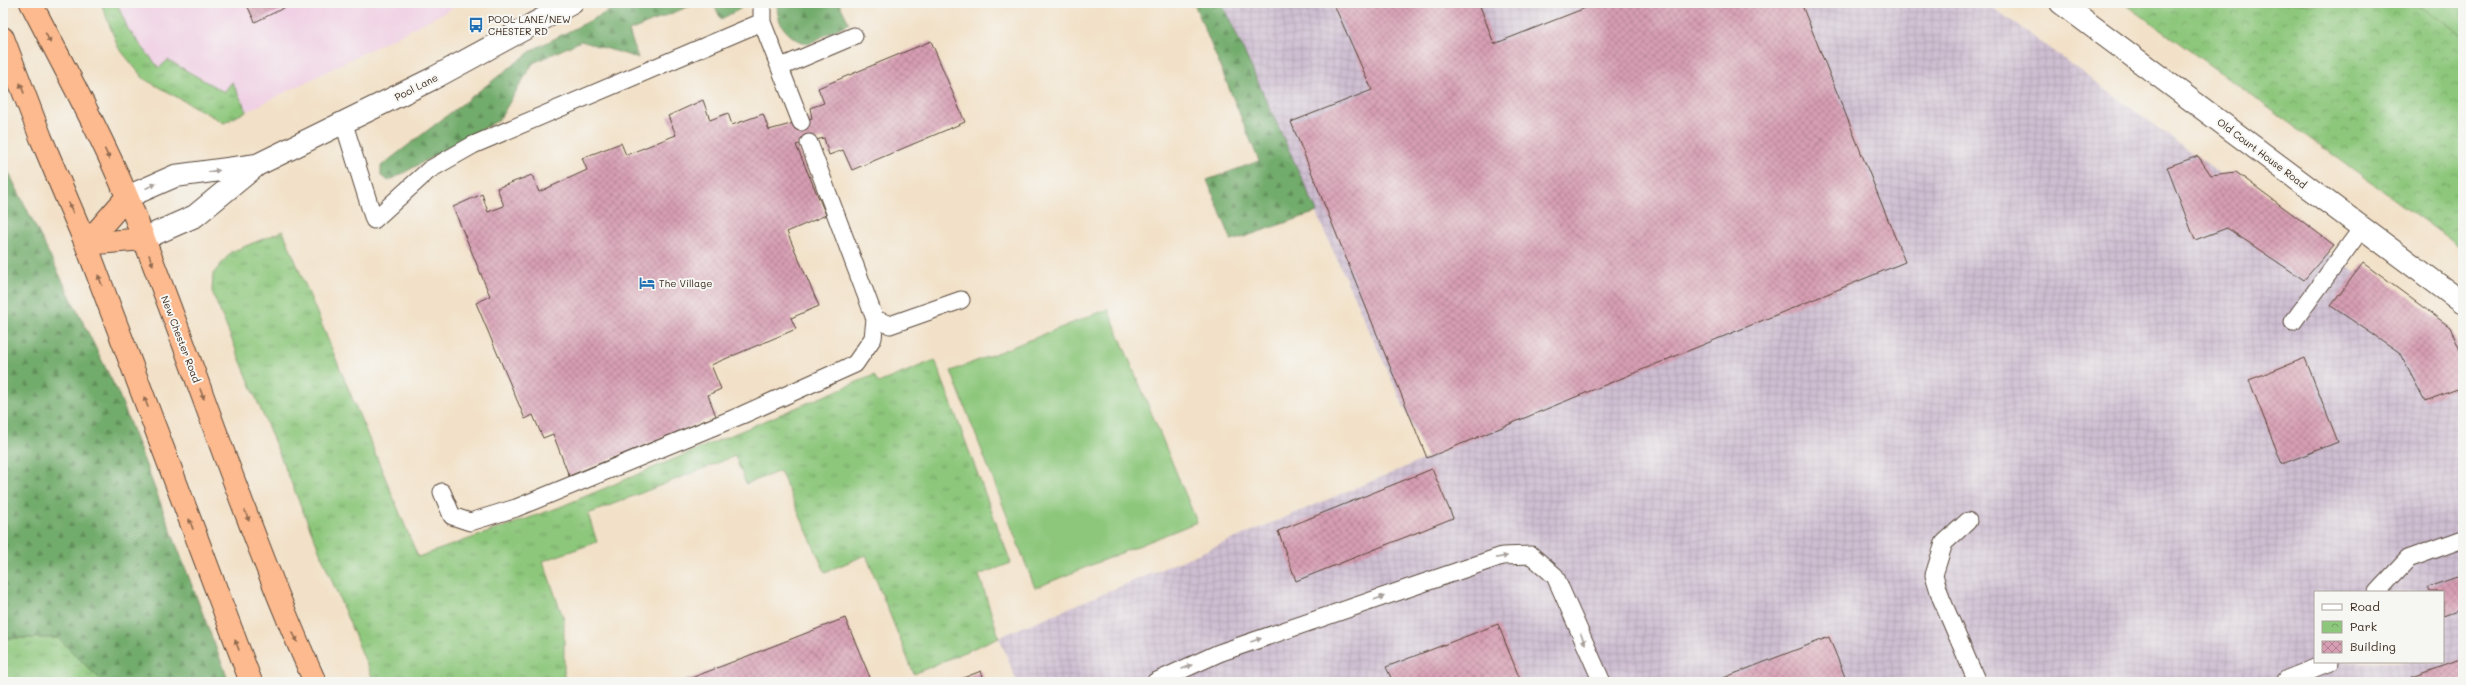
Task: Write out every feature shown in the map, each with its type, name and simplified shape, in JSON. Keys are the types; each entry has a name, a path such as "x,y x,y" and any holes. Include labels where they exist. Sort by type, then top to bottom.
{"highway":[{"name":"New Chester Road","path":"31,3 89,116 127,197 282,608 315,682"},
{"path":"3,38 41,138 86,244 251,682"},
{"path":"86,244 127,197"},
{"path":"86,244 143,239"}],"street":[{"name":"Pool Lane","path":"143,239 195,216 257,165 344,124 572,3"},
{"name":"Old Court House Road","path":"2061,3 2463,303"},
{"name":"Pool Lane","path":"127,197 176,176 257,165"}],"lane":[{"path":"762,3 762,22 781,67 800,122"},
{"path":"344,124 374,220 430,170 474,145 762,22"},
{"path":"781,67 854,36"},
{"path":"442,492 452,516 470,522 516,508 742,415 855,364 873,338 875,319 809,142"},
{"path":"2293,322 2362,228"},
{"path":"875,319 890,324 960,300"},
{"path":"1968,521 1944,543 1934,575 1941,598 1977,682"},
{"path":"2378,591 2408,559 2463,539"},
{"path":"1155,682 1219,653 1502,556 1531,555 1555,576 1602,682"},
{"path":"2285,682 2287,679 2327,663"}],"shaded area":[{"path":"101,3 463,3 224,123 144,79 118,47"},
{"path":"1221,3 1987,3 2463,351 2463,682 1017,682 999,637 1427,458"}],"green space":[{"path":"101,3 117,3 128,29 159,68 168,60 224,92 232,82 247,111 224,123 144,79 118,47"},
{"path":"625,3 697,3 629,31 638,58 581,41 533,63 499,120 389,181 381,176 381,166 534,49"},
{"path":"713,3 742,3 740,9 721,19"},
{"path":"777,3 839,3 849,23 808,44 794,38 785,30 779,18"},
{"path":"1194,3 1222,3 1317,212 1232,241 1207,180 1259,161"},
{"path":"2124,3 2463,3 2463,249"},
{"path":"2415,3 2463,3 2463,36"},
{"path":"3,161 119,395 229,682 103,682 58,638 3,638"},
{"path":"283,231 418,557 560,507 874,375 878,383 935,360 1011,563 979,575 999,637 914,674 866,555 825,572 780,471 746,484 735,456 588,514 597,542 543,561 564,620 564,682 374,682 212,292 213,274 231,252"},
{"path":"1108,309 1197,522 1035,588 951,371"},
{"path":"3,638 58,638 103,682 3,682"}],"building":[{"path":"246,3 294,3 255,22"},
{"path":"1343,3 1479,3 1494,44 1598,3 1801,3 1905,262 1427,458 1291,122 1372,90 1335,7"},
{"name":"The Village","path":"931,41 965,122 852,170 843,150 829,155 824,138 796,145 826,215 787,232 819,306 791,318 796,329 711,365 721,389 708,395 716,416 569,476 553,434 543,438 533,415 525,419 476,303 490,296 453,207 482,194 488,212 504,206 497,188 532,175 539,192 587,170 582,158 621,143 626,155 676,135 668,116 703,100 710,120 728,113 732,125 763,114 769,130 812,118 810,108 824,103 818,88"},
{"path":"2198,156 2211,175 2236,172 2334,245 2304,280 2227,228 2195,240 2167,167"},
{"path":"2363,263 2450,327 2463,357 2463,387 2425,401 2399,352 2331,306"},
{"path":"2305,358 2338,442 2282,464 2249,380"},
{"path":"1432,469 1453,518 1296,581 1278,531"},
{"path":"2463,575 2463,609 2444,616 2444,591 2430,591 2428,587"},
{"path":"845,618 872,682 681,682"},
{"path":"1498,624 1521,682 1393,682 1386,667"},
{"path":"1829,637 1847,682 1713,682"},
{"path":"2463,659 2463,682 2399,682"},
{"path":"981,671 985,682 953,682"}],"place":[{"name":"POOL LANE/NEW CHESTER RD","path":"476,25"},
{"name":"The Village","path":"647,283"}]}
